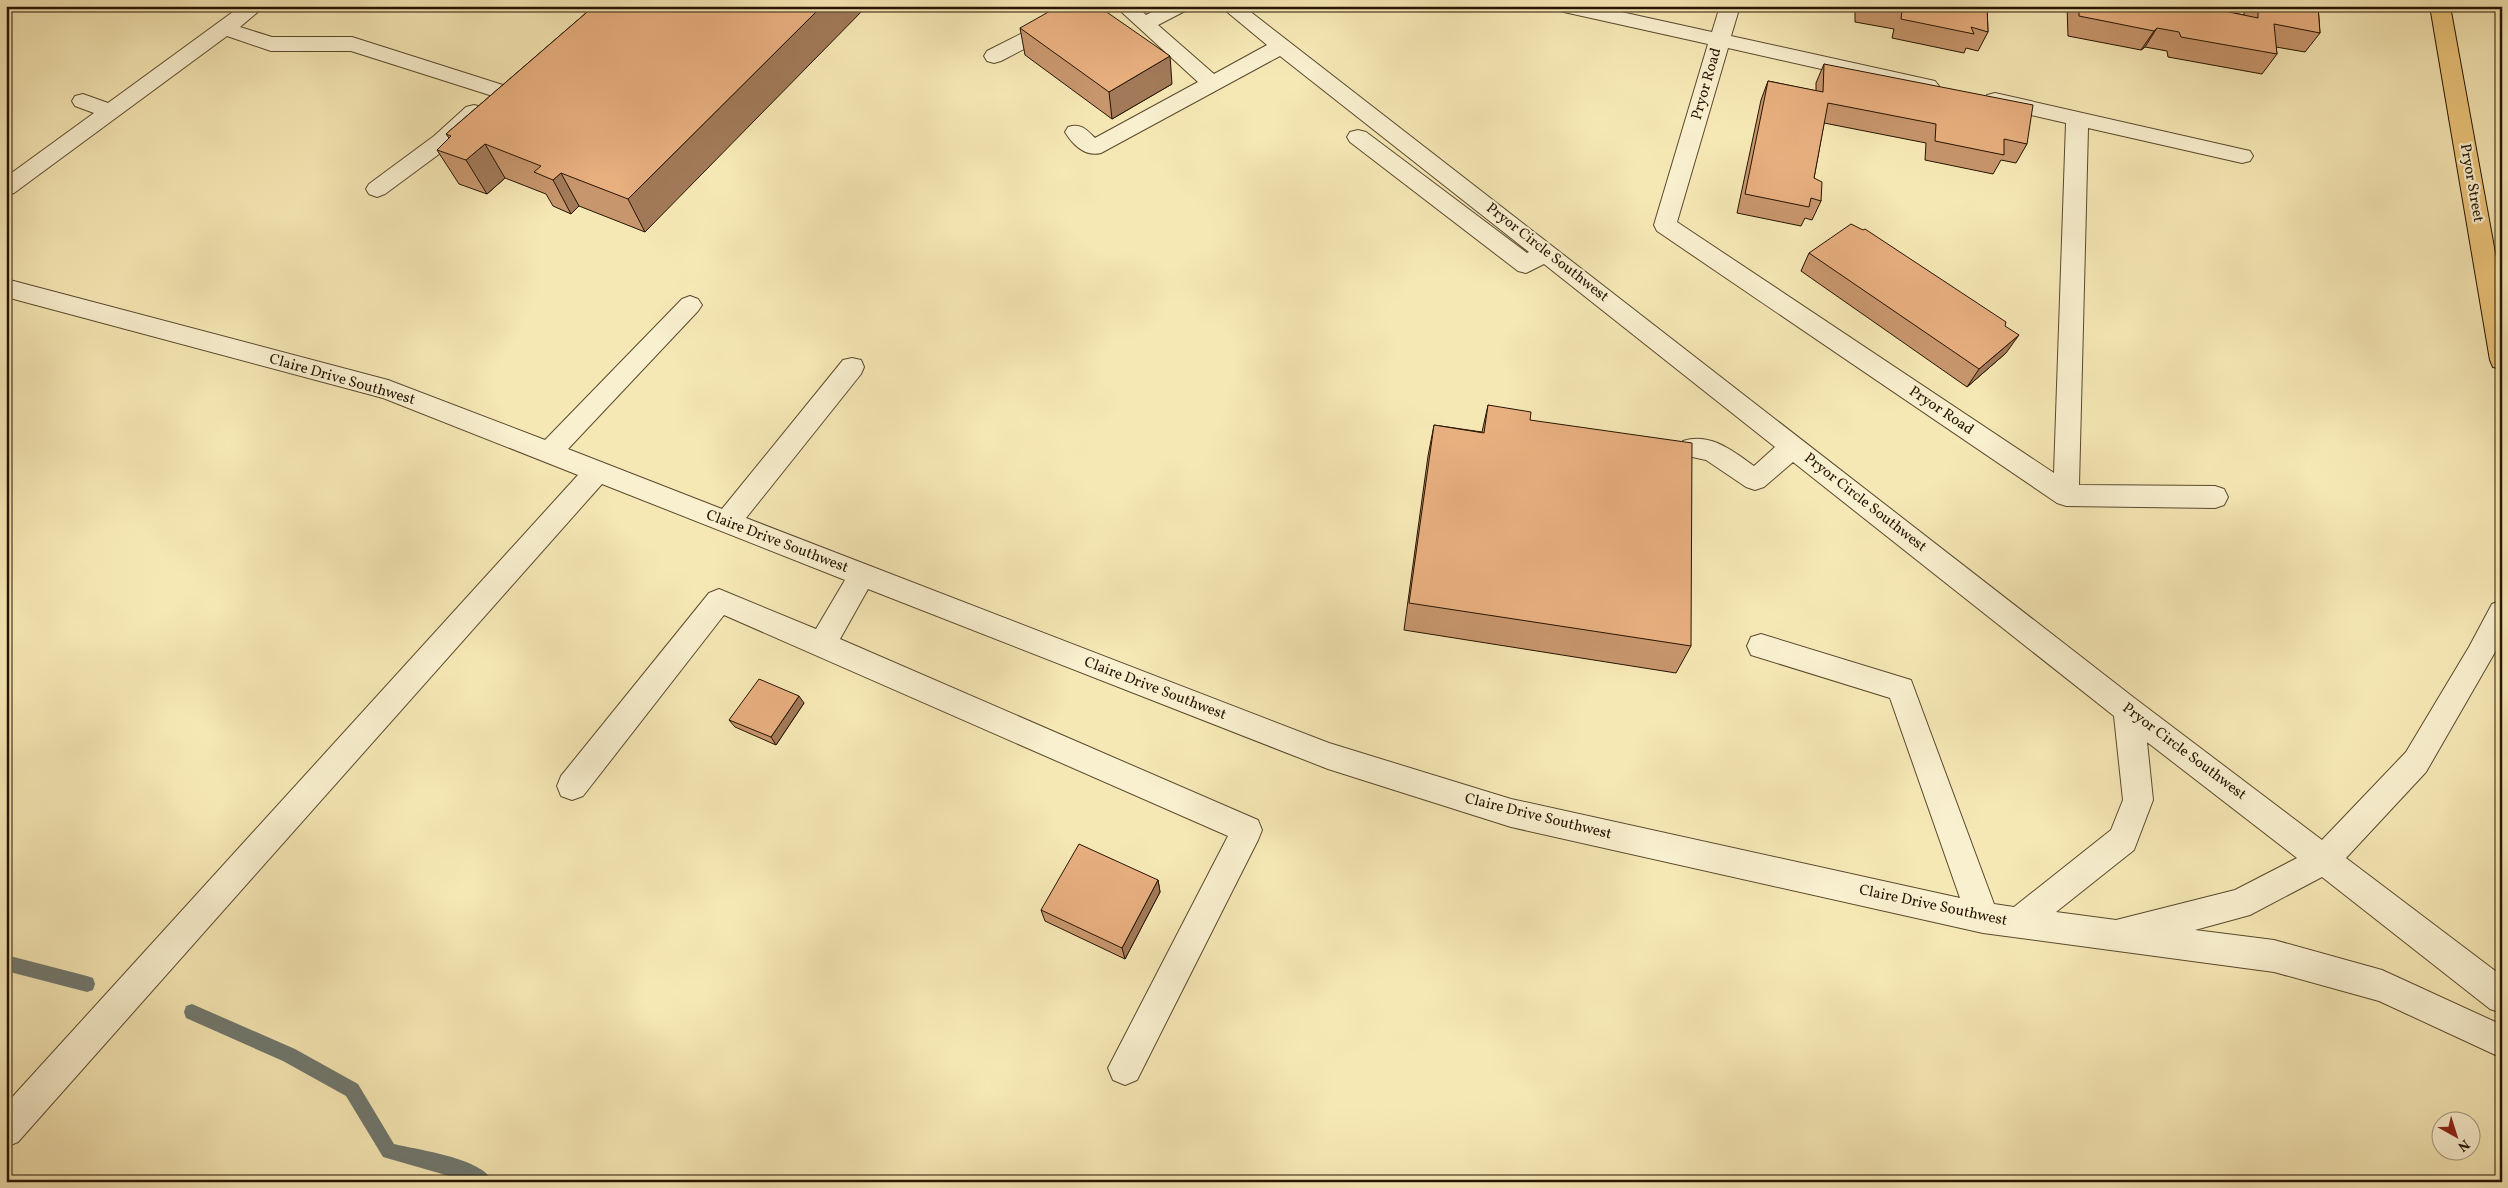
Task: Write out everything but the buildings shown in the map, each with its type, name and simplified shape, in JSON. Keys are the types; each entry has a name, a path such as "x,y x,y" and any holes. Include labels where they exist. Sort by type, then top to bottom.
{"main road":[{"name":"Pryor Street","path":"2440,6 2502,360"}],"street":[{"path":"6,188 255,6"},
{"path":"994,56 1092,6"},
{"path":"1125,6 1213,84"},
{"path":"1144,24 1180,6"},
{"name":"Pryor Circle Southwest","path":"1230,6 1794,446 2127,709 2392,910 2502,997"},
{"name":"Pryor Road","path":"1564,6 1724,24 1951,91"},
{"path":"1661,6 1660,10 1724,24"},
{"name":"Pryor Road","path":"1724,24 1665,224 2066,495"},
{"path":"225,28 271,44 352,44 507,84 442,141 377,188"},
{"path":"1076,132 1093,148 1282,46"},
{"path":"1980,97 2242,156"},
{"path":"83,101 111,112"},
{"path":"2076,119 2066,495 2215,497"},
{"path":"1381,124 1354,139 1526,265 1546,252"},
{"name":"Claire Drive Southwest","path":"6,288 388,390 1328,756 1511,813 1982,918 2018,923 2111,935 2240,904 2324,860 2416,762 2479,656 2502,612"},
{"path":"549,453 690,305"},
{"path":"727,522 852,367"},
{"path":"1692,448 1712,451 1755,480 1794,446"},
{"path":"6,1130 597,472"},
{"path":"822,644 862,575"},
{"path":"572,786 719,601 1248,830 1125,1068"},
{"path":"1761,646 1901,689 1982,918"},
{"path":"2018,923 2123,840 2138,800 2127,709"},
{"path":"2111,935 2274,956 2382,986 2502,1042"}],"waterway":[{"path":"6,963 87,984"},
{"path":"192,1012 289,1055 352,1090 389,1151 471,1172 484,1182"}]}
